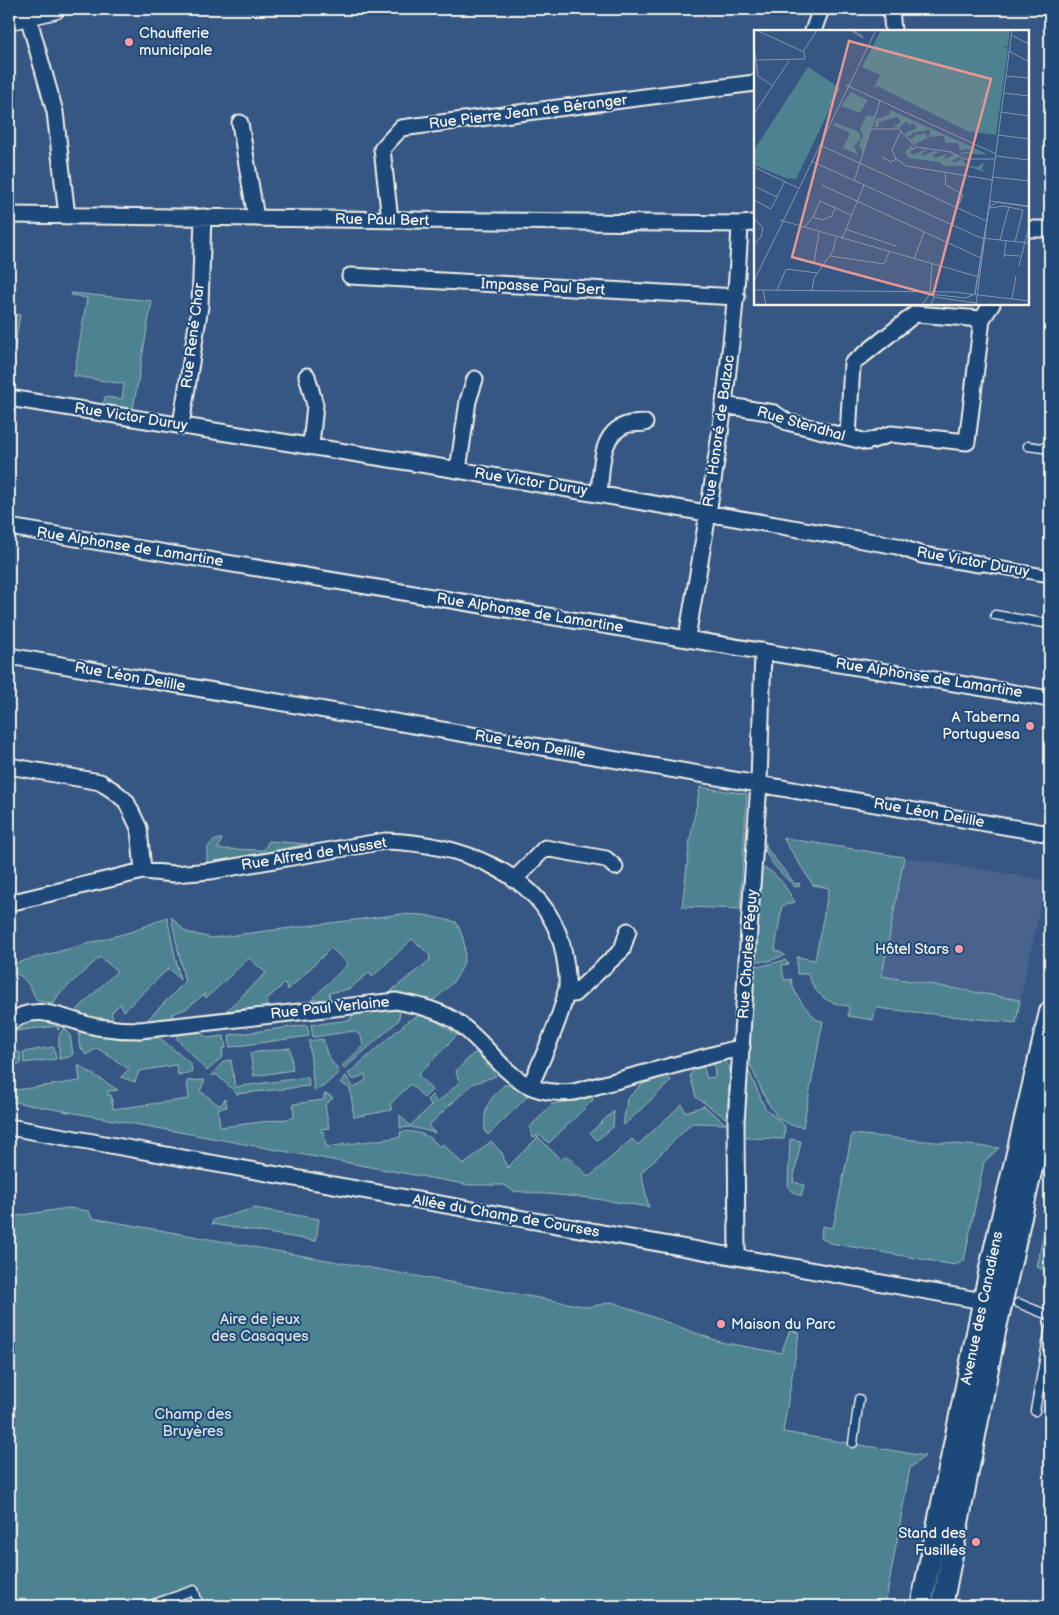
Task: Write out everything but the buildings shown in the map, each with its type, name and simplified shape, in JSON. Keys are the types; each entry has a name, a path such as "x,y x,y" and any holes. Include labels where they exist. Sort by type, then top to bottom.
{"main road":[{"name":"Avenue des Canadiens","path":"921,1606 1002,1303 1050,1012"},
{"name":"Avenue des Canadiens","path":"942,1606 978,1427 982,1395 1050,1088"}],"street":[{"path":"9,20 55,9"},
{"path":"891,9 893,30"},
{"path":"813,30 821,10"},
{"path":"28,16 55,112 67,216"},
{"name":"Rue Pierre Jean de Béranger","path":"390,220 382,149 401,128 754,83"},
{"path":"240,123 256,218"},
{"name":"Rue Paul Bert","path":"9,215 748,224"},
{"name":"Rue René Char","path":"181,425 200,306 203,218"},
{"name":"Rue Honoré de Balzac","path":"688,637 708,512 748,224"},
{"path":"1029,233 1050,230"},
{"name":"Impasse Paul Bert","path":"350,276 737,297"},
{"path":"848,437 852,364 915,314 982,319 991,305"},
{"name":"Rue Stendhal","path":"723,405 774,413 787,422 867,442 891,434 967,442 982,319"},
{"path":"307,376 315,405 310,445"},
{"path":"458,470 468,401 475,379"},
{"name":"Rue Victor Duruy","path":"9,398 599,493 897,546 922,556 1050,576"},
{"path":"599,493 604,447 615,432 626,425 645,423"},
{"name":"Rue Alphonse de Lamartine","path":"9,527 688,637 1050,699"},
{"name":"Rue Charles Péguy","path":"737,1257 735,1144 759,784 763,650"},
{"name":"Rue Léon Delille","path":"9,656 1050,834"},
{"path":"9,766 100,782 114,791 126,801 140,828 143,871"},
{"name":"Rue Alfred de Musset","path":"9,903 143,871 174,874 211,871 348,846 413,842 462,853 489,864 535,896 549,914 565,960 565,994 530,1086"},
{"path":"514,880 545,848 606,859 615,867"},
{"path":"565,994 574,994 622,950 628,931"},
{"name":"Rue Paul Verlaine","path":"9,1023 16,1017 37,1011 51,1012 73,1021 98,1027 140,1030 396,1001 423,1006 453,1020 477,1039 508,1073 530,1086 547,1092 574,1092 742,1047"},
{"name":"Allée du Champ de Courses","path":"9,1127 1002,1303"}],"lane":[{"path":"821,10 846,9"},
{"path":"1028,446 1050,449"},
{"path":"995,615 1050,624"},
{"path":"1002,1303 1050,1316"},
{"path":"1035,1411 1050,1327"},
{"path":"853,1443 859,1399"},
{"path":"148,1606 194,1590 199,1606"}],"shaded area":[{"path":"904,857 1046,880 1020,1000 881,976"}],"green space":[{"path":"72,293 152,301 133,409 103,405 105,397 122,399 124,384 74,376 87,298 71,295"},
{"path":"9,313 20,315 11,370 9,369"},
{"path":"700,787 747,794 740,909 682,907 690,840"},
{"path":"763,836 767,849 795,884 799,883 800,886 795,887 773,864 765,851"},
{"path":"783,838 904,857 882,976 1020,1000 1016,1023 876,1008 873,1020 848,1016 849,1006 828,1001 814,988 808,974 797,974 797,957 815,960 829,888 813,885"},
{"path":"222,839 218,849 264,850 269,841 308,844 207,863 209,845"},
{"path":"761,868 776,876 795,902 782,906 775,950 785,955 769,961 755,961"},
{"path":"402,914 424,915 456,922 462,935 465,957 462,967 450,985 431,1002 391,991 430,960 429,954 412,939 372,977 370,972 349,989 329,993 330,999 311,1000 348,964 331,948 288,990 285,983 267,999 267,1007 226,1011 266,973 249,958 206,998 204,994 186,1009 172,1014 174,1019 150,1022 148,1019 185,982 171,917 186,932 211,938"},
{"path":"167,917 180,980 169,968 124,1011 120,1004 111,1013 114,1021 96,1019 77,1010 117,971 100,957 58,995 54,1004 37,1001 23,978 9,972 9,965 134,931"},
{"path":"785,960 789,964 782,965 784,980 791,979 801,1001 817,1020 823,1021 803,1127 791,1125 778,1118 766,1100 749,1062 754,965 762,966"},
{"path":"387,1009 398,1010 400,1013 398,1021 344,1069 342,1066 363,1046 361,1036 354,1031 313,1037 311,1025 350,1020 354,1013"},
{"path":"420,1015 436,1021 457,1035 418,1075 432,1090 424,1098 411,1084 390,1104 392,1110 354,1117 350,1088 340,1083 346,1076 354,1088 366,1080 365,1074 354,1080 348,1074 408,1021"},
{"path":"33,1020 45,1020 61,1025 58,1030 57,1026 15,1031"},
{"path":"307,1025 309,1036 230,1047 229,1035"},
{"path":"64,1027 70,1035 73,1054 59,1059 59,1036"},
{"path":"79,1032 123,1039 160,1038 191,1064 192,1072 178,1075 176,1065 139,1071 135,1082 121,1077 129,1069 97,1048 86,1055 79,1045"},
{"path":"199,1032 208,1038 224,1036 226,1048 222,1049 223,1056 207,1071 177,1039 177,1035"},
{"path":"323,1039 327,1054 339,1072 323,1087 314,1090 309,1041"},
{"path":"54,1047 56,1059 24,1063 23,1052"},
{"path":"290,1048 293,1070 254,1076 250,1053"},
{"path":"20,1052 21,1064 9,1066 9,1054"},
{"path":"474,1053 478,1054 496,1076 472,1084 428,1126 435,1133 411,1127 400,1128 400,1115 410,1126 432,1105 427,1100 432,1095 437,1103 459,1083 456,1071"},
{"path":"231,1060 235,1087 308,1077 309,1086 237,1094 217,1075 211,1075 224,1061"},
{"path":"725,1061 730,1067 727,1119 696,1097 690,1075 694,1069 703,1066 707,1078 715,1077 714,1063"},
{"path":"78,1065 118,1090 108,1091 108,1095 111,1095 113,1109 189,1099 187,1081 205,1080 200,1091 220,1106 225,1099 227,1107 218,1109 220,1127 294,1118 293,1104 324,1100 324,1095 327,1094 333,1098 325,1105 329,1128 321,1129 321,1132 324,1132 326,1147 401,1137 400,1132 412,1132 427,1136 440,1147 443,1144 464,1165 491,1141 502,1153 507,1168 538,1137 561,1160 567,1156 589,1177 632,1139 638,1145 682,1104 685,1112 704,1106 726,1124 692,1123 641,1173 649,1207 590,1198 513,1191 504,1185 469,1185 9,1101 9,1091 80,1081"},
{"path":"748,1069 765,1108 785,1126 784,1139 747,1138 744,1135"},
{"path":"667,1075 671,1081 623,1126 627,1099 641,1085"},
{"path":"504,1085 508,1085 528,1096 488,1135 485,1132 487,1106 493,1096"},
{"path":"592,1097 593,1100 549,1143 540,1135 533,1138 530,1127 552,1104"},
{"path":"614,1111 613,1127 597,1140 590,1133"},
{"path":"852,1134 999,1148 984,1162 964,1261 955,1265 830,1243 821,1238 822,1226 833,1228"},
{"path":"790,1139 801,1141 793,1182 804,1185 801,1196 791,1191 788,1186"},
{"path":"1050,1202 1050,1272 1037,1267"},
{"name":"Champ des Bruyères","path":"68,1208 89,1211 92,1218 589,1307 612,1302 720,1342 781,1353 790,1330 799,1333 783,1432 925,1456 910,1468 885,1606 9,1606 9,1217"},
{"path":"255,1208 319,1219 316,1241 212,1224 213,1220"}],"place":[{"name":"Chaufferie municipale","path":"129,42"},
{"name":"A Taberna Portuguesa","path":"1030,726"},
{"name":"Hôtel Stars","path":"959,949"},
{"name":"Maison du Parc","path":"721,1324"},
{"name":"Stand des Fusillés","path":"976,1542"}],"park label":[{"name":"Aire de jeux des Casaques","path":"260,1328"}]}
